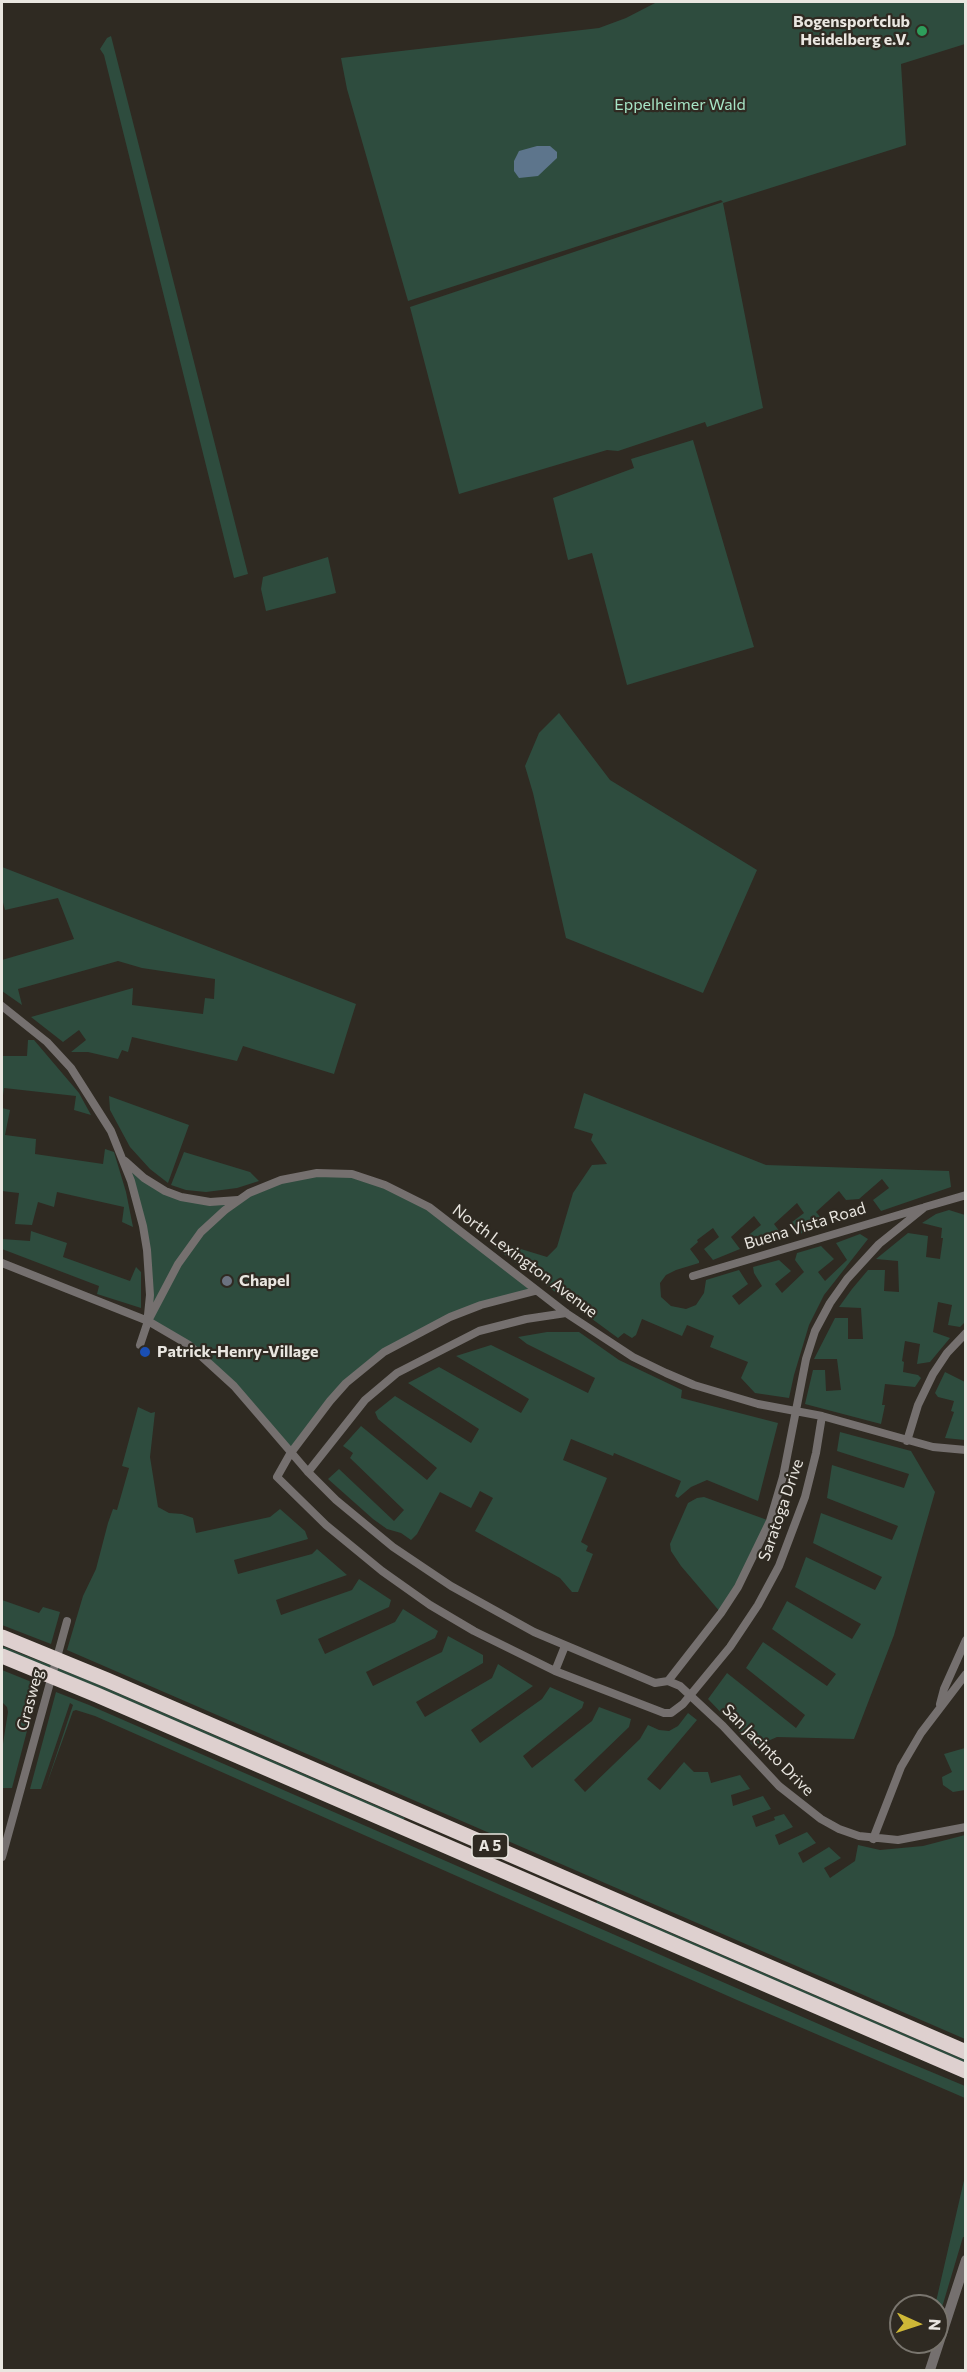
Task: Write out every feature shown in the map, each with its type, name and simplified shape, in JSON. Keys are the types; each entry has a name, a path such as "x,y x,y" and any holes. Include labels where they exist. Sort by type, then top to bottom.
{"highway":[{"name":"A 5","path":"2,1637 158,1702 966,2052"},
{"name":"A 5","path":"2,1656 966,2071"}],"street":[{"path":"2,1006 47,1042 71,1068 99,1109 123,1159 137,1203 147,1250 150,1295 148,1321 140,1345"},
{"name":"North Lexington Avenue","path":"123,1159 144,1178 165,1191 181,1197 210,1202 238,1200"},
{"name":"North Lexington Avenue","path":"148,1321 166,1284 190,1246 213,1220 238,1200 262,1187 298,1176 317,1173 352,1174 385,1185 429,1207 566,1313 633,1357 666,1373 715,1391 795,1412 822,1416 907,1441 933,1447 966,1450"},
{"path":"795,1412 806,1359 815,1331 830,1303 847,1279 879,1244 925,1207 966,1195"},
{"name":"Buena Vista Road","path":"693,1276 925,1207"},
{"path":"2,1263 148,1321 170,1333 204,1357 234,1386 290,1454 336,1500 393,1547 451,1586 482,1605 565,1646 655,1683 668,1681"},
{"path":"535,1291 481,1305 450,1317 384,1352 344,1385 290,1454 277,1477 326,1525 382,1571 430,1605 474,1631 555,1671 565,1646"},
{"path":"308,1472 365,1400 397,1373 479,1331 526,1319 566,1313"},
{"path":"907,1441 918,1405 933,1374 966,1332"},
{"name":"Saratoga Drive","path":"668,1681 721,1613 755,1556 770,1521 783,1477 795,1412"},
{"name":"Saratoga Drive","path":"555,1671 664,1713 676,1709 692,1695 730,1647 758,1605 779,1566 805,1497 822,1416"},
{"name":"Grasweg","path":"2,1857 66,1624"},
{"path":"939,1708 944,1689 966,1640"},
{"path":"873,1839 901,1767 921,1733 966,1674"},
{"name":"San Jacinto Drive","path":"668,1681 692,1695 797,1802 839,1829 873,1839 898,1840 966,1827"},
{"path":"930,2370 966,2260"}],"green space":[{"name":"Eppelheimer Wald","path":"657,2 965,2 965,44 901,64 906,145 723,203 763,408 707,427 705,422 618,451 607,450 459,494 410,307 723,202 721,200 408,301 347,89 341,58 599,28 626,18"},
{"path":"111,36 248,574 234,578 104,55 100,49"},
{"path":"693,440 754,647 627,685 592,553 568,560 553,498 634,468 631,459"},
{"path":"328,557 336,593 266,611 261,589 263,577"},
{"path":"559,713 610,780 757,870 703,993 566,938 525,766 539,733"},
{"path":"2,867 356,1004 334,1074 243,1046 237,1061 132,1037 128,1052 122,1050 118,1059 88,1052 71,1052 86,1040 79,1030 63,1042 31,1017 133,988 132,1005 203,1014 205,998 214,999 215,979 142,968 118,961 18,989 22,1005 2,991 2,960 74,939 58,898 5,910 2,899"},
{"path":"28,1040 34,1040 79,1093 91,1115 74,1110 76,1096 4,1088 2,1103 2,1056 27,1056"},
{"path":"584,1093 766,1165 949,1171 951,1187 881,1211 873,1200 889,1188 882,1179 859,1199 846,1200 839,1191 816,1212 826,1224 797,1235 788,1225 804,1213 797,1203 774,1224 783,1236 755,1247 745,1238 761,1225 754,1216 731,1237 740,1249 713,1260 704,1249 719,1237 713,1228 697,1240 698,1242 690,1249 699,1263 666,1275 660,1283 661,1297 671,1306 686,1309 696,1305 704,1293 706,1280 739,1270 748,1284 732,1296 739,1305 762,1286 753,1267 779,1260 791,1271 775,1284 782,1293 804,1272 795,1260 797,1253 821,1246 834,1259 818,1272 825,1281 847,1260 836,1243 860,1234 868,1239 824,1295 809,1325 789,1398 755,1393 741,1378 748,1362 710,1347 714,1336 687,1325 682,1336 642,1319 636,1335 632,1338 624,1333 618,1338 494,1247 498,1242 547,1257 557,1247 573,1193 592,1165 607,1164 591,1140 593,1134 574,1128"},
{"path":"109,1096 189,1125 168,1183 150,1169 130,1147 110,1110"},
{"path":"2,1108 10,1110 5,1135 36,1139 35,1154 103,1164 105,1149 114,1152 126,1192 133,1227 122,1222 124,1207 57,1192 54,1207 38,1202 32,1225 15,1224 19,1193 2,1191"},
{"path":"184,1152 250,1172 259,1181 237,1188 206,1192 186,1190 171,1185"},
{"path":"123,1159 165,1191 225,1201 262,1187 335,1172 410,1196 535,1291 481,1305 402,1341 344,1385 290,1454 204,1357 148,1321 147,1250"},
{"path":"949,1210 965,1215 965,1322 960,1327 948,1325 952,1305 938,1302 933,1332 950,1338 930,1362 917,1364 920,1344 905,1341 903,1372 918,1375 921,1378 915,1387 885,1384 882,1405 885,1405 881,1424 805,1404 813,1370 825,1370 826,1391 841,1390 837,1359 814,1359 835,1318 848,1318 848,1339 863,1339 861,1308 839,1307 852,1289 868,1270 885,1270 884,1291 899,1292 898,1261 876,1259 908,1233 928,1236 926,1257 940,1259 942,1228 922,1223 936,1214"},
{"path":"31,1231 67,1243 63,1257 130,1281 136,1267 141,1272 141,1308 97,1294 99,1286 2,1249 2,1239 30,1241"},
{"path":"547,1332 579,1332 619,1360 682,1390 681,1398 778,1423 758,1501 707,1480 691,1487 678,1498 675,1496 681,1481 614,1453 613,1456 571,1439 563,1460 607,1478 581,1542 588,1546 586,1551 593,1554 578,1592 572,1592 560,1578 475,1531 493,1498 480,1491 471,1508 440,1492 417,1534 411,1540 401,1533 387,1529 373,1519 328,1479 339,1469 394,1521 404,1510 350,1458 353,1453 343,1446 361,1426 427,1480 437,1468 378,1419 375,1412 395,1396 471,1443 479,1429 408,1383 439,1367 521,1413 529,1399 456,1356 491,1345 588,1393 595,1378 527,1344 518,1337"},
{"path":"945,1372 965,1382 965,1440 945,1438 954,1412 951,1411 954,1401 938,1397 935,1393"},
{"path":"138,1407 151,1413 155,1412 150,1457 158,1507 169,1513 193,1518 196,1533 270,1517 280,1509 305,1531 308,1539 234,1560 238,1574 312,1554 317,1549 347,1575 276,1600 281,1615 352,1590 359,1579 391,1600 389,1607 318,1639 325,1654 395,1622 403,1609 438,1631 435,1638 366,1672 373,1686 442,1652 448,1636 483,1655 483,1663 416,1702 425,1717 492,1678 498,1664 533,1686 471,1730 480,1743 542,1699 550,1687 584,1702 582,1708 523,1756 532,1768 592,1721 599,1707 631,1719 629,1727 574,1780 585,1792 640,1739 648,1725 669,1731 678,1726 688,1713 697,1720 647,1779 660,1790 684,1762 694,1772 708,1772 711,1783 740,1775 750,1789 731,1795 733,1806 763,1796 771,1809 752,1816 756,1827 784,1814 793,1827 775,1835 779,1845 807,1832 816,1843 798,1853 803,1863 829,1847 841,1858 824,1868 830,1878 855,1861 858,1845 880,1850 923,1846 965,1835 965,2039 67,1650 83,1596 96,1569 113,1509 117,1510 129,1468 122,1466"},
{"path":"840,1432 911,1451 935,1492 894,1635 854,1739 777,1737 754,1747 708,1699 727,1673 796,1728 805,1715 746,1668 763,1642 827,1686 836,1674 772,1629 787,1601 852,1639 861,1624 795,1587 806,1557 875,1590 882,1577 813,1543 821,1513 892,1540 898,1526 827,1498 832,1465 904,1488 909,1474 837,1451"},
{"path":"704,1497 770,1521 721,1613 671,1551 670,1544 688,1503"},
{"path":"2,1600 39,1613 43,1607 60,1612 51,1644 2,1625"},
{"path":"2,1646 90,1681 405,1818 403,1820 106,1691 2,1649"},
{"path":"2,1670 39,1685 12,1788 2,1788 2,1750 8,1712 2,1702"},
{"path":"56,1692 965,2086 965,2098 737,2000 95,1716 73,1711 45,1789 73,1705 70,1703 41,1789 30,1789"},
{"path":"965,1748 965,1790 953,1792 943,1785 942,1777 952,1772 944,1754"},
{"path":"597,1901 965,2060 965,2063 596,1904"},
{"path":"965,2176 965,2237 963,2237 946,2294 938,2294"}],"water":[{"path":"537,146 550,146 557,152 557,158 538,176 519,178 514,171 514,161 519,151"}],"place":[{"name":"Bogensportclub Heidelberg e.V.","path":"922,31"},
{"name":"Chapel","path":"227,1281"},
{"name":"Patrick-Henry-Village","path":"145,1352"}]}
